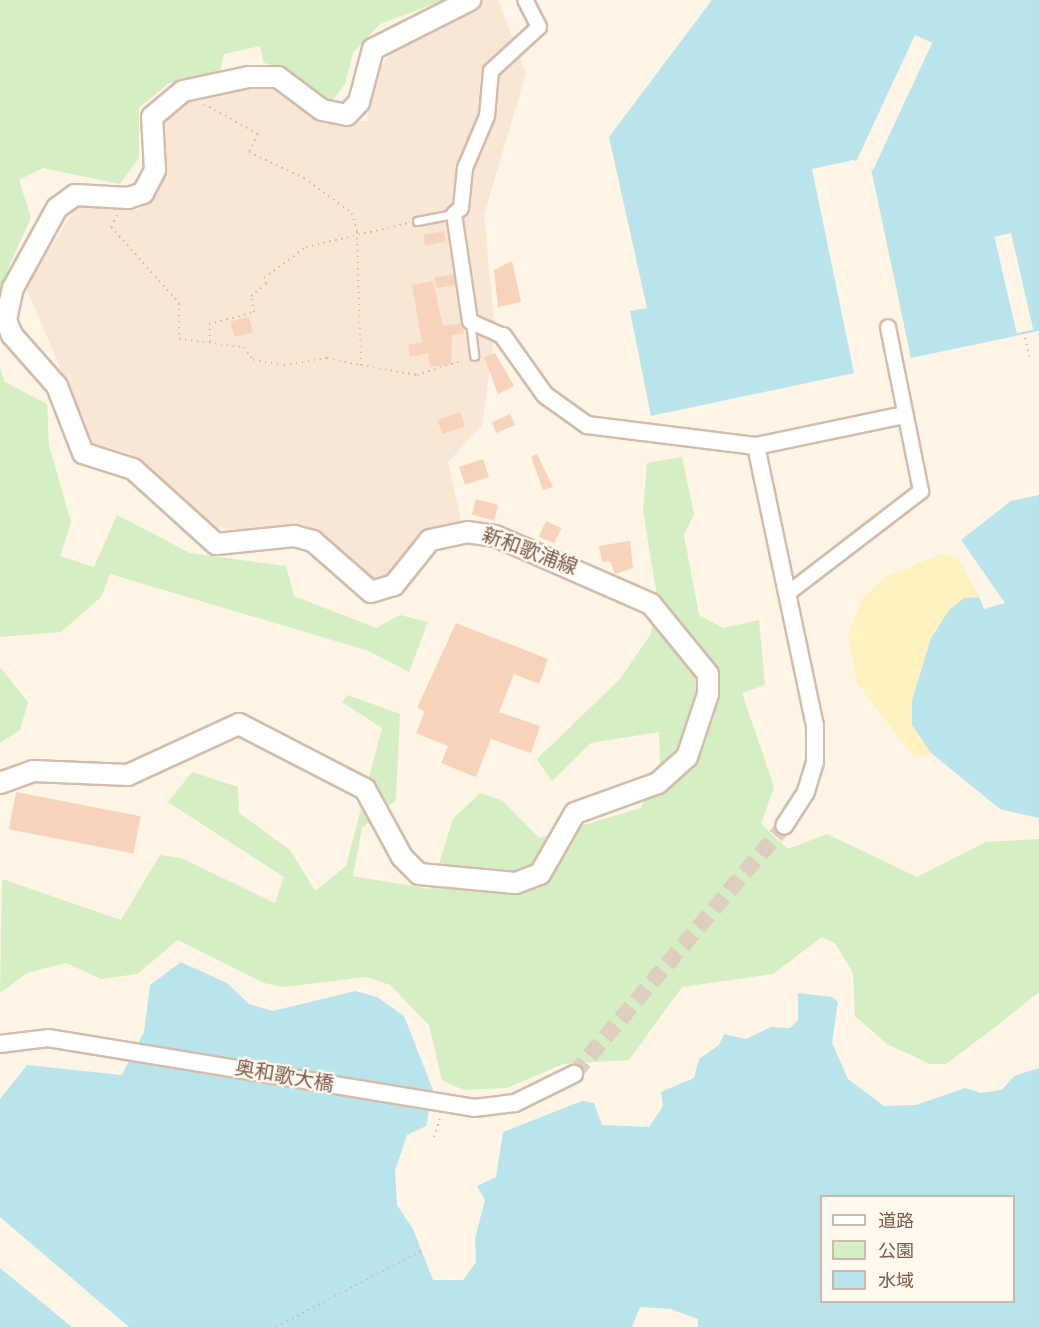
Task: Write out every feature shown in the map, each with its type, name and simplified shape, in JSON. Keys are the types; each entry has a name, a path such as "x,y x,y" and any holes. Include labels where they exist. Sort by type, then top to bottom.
{"main road":[{"path":"125,197 143,193 153,177 152,117 183,91 249,76 278,77 322,110 347,115 359,102 373,49 470,0"},
{"name":"新和歌浦線","path":"0,783 33,771 128,775 239,724 365,789 402,857 419,874 516,883 540,874 575,813 674,774 687,757 708,694 702,660 651,604 495,536 454,531 438,535 394,585 372,592 314,541 294,536 216,544 201,536 133,469 83,453 57,386 12,335 3,304 57,208 75,195 125,197"}],"street":[{"path":"525,0 539,27 491,71 488,116 465,168 460,208 454,214 470,321 503,336 545,395 587,425 756,446 905,415"},
{"path":"787,594 921,491 888,327"},
{"path":"756,446 815,726 815,762 806,792 784,826"},
{"name":"奥和歌大橋","path":"0,1044 48,1038 123,1050 441,1115 515,1103 574,1074"}],"lane":[{"path":"417,221 454,214"},
{"path":"470,321 474,356"}],"path":[{"path":"196,88 205,105 258,134 249,152 304,178 352,213 357,232 361,365"},
{"path":"125,197 111,227 179,303 179,339 244,347 253,360 284,365 327,358 417,375 474,356"},
{"path":"210,342 209,324 255,312 251,296 267,283 264,278 306,247 357,232 417,221"},
{"path":"1024,332 1029,356"},
{"path":"434,1137 441,1115"},
{"path":"276,1327 425,1249"}],"shaded area":[{"path":"484,0 498,0 526,73 484,215 495,332 482,425 448,462 461,521 424,531 397,572 380,584 359,573 323,538 214,527 130,453 92,444 26,287 77,206 139,210 163,178 161,120 200,93 260,83 284,91 323,121 367,121 375,74 393,51"}],"green space":[{"path":"0,0 444,0 380,24 353,53 345,84 332,102 280,67 264,63 260,46 224,54 220,72 169,83 139,108 139,158 120,184 43,168 19,180 31,218 9,266 0,304"},
{"path":"0,368 5,382 47,404 49,445 71,522 60,556 94,567 117,515 190,553 286,566 294,596 376,628 400,615 428,622 409,672 369,651 110,574 101,597 61,632 0,637"},
{"path":"682,457 694,514 684,535 699,615 723,628 759,620 765,685 742,693 774,787 761,824 788,849 827,834 917,877 986,842 1039,839 1039,992 998,1025 946,1064 930,1064 887,1044 855,1016 853,973 835,943 822,937 773,974 682,987 629,1060 563,1064 507,1088 463,1090 442,1080 429,1025 390,985 367,977 283,987 264,983 178,940 137,974 101,979 66,963 27,973 0,993 2,879 121,920 160,855 181,858 275,903 284,877 168,802 192,772 238,787 239,813 290,850 315,891 346,866 382,728 342,702 348,695 400,714 396,800 362,828 353,876 431,889 453,819 480,793 503,801 539,838 641,808 660,765 659,732 591,743 552,781 537,759 620,679 651,634 656,590 643,511 647,463"},
{"path":"0,667 28,702 20,730 0,743"}],"sand":[{"path":"941,554 958,558 979,597 953,606 931,638 912,700 912,725 931,753 915,758 857,683 848,634 863,598 885,577"}],"water":[{"path":"712,0 1039,0 1039,331 911,358 870,164 853,160 812,169 854,373 651,416 630,311 647,308 609,137"},
{"path":"1039,495 1039,818 1000,809 931,753 912,725 912,700 931,638 949,610 964,598 979,597 984,609 1005,603 961,540 1011,501"},
{"path":"181,962 227,983 249,1004 273,1011 355,991 377,997 404,1016 433,1090 426,1126 407,1135 395,1171 397,1205 413,1229 433,1280 463,1280 476,1262 475,1238 485,1200 477,1186 496,1177 503,1132 582,1101 594,1103 602,1125 649,1127 663,1106 661,1092 694,1078 699,1059 719,1045 724,1034 746,1039 771,1027 790,1028 798,1020 798,993 832,997 838,1002 832,1043 848,1079 884,1106 916,1105 965,1088 981,1093 1002,1090 1014,1076 1039,1068 1039,1327 129,1327 0,1217 0,1099 27,1065 122,1075 144,1032 150,985"},
{"path":"0,1268 72,1327 0,1327"}],"pier":[{"path":"915,35 932,43 873,170 856,162"},
{"path":"1011,233 1033,329 1017,333 994,237"},
{"path":"640,1307 671,1309 698,1319 698,1327 632,1327"}],"building":[{"path":"444,231 446,242 425,245 423,235"},
{"path":"512,261 521,302 498,307 494,270"},
{"path":"454,274 456,285 436,288 434,277"},
{"path":"433,281 443,326 461,323 464,333 452,335 451,364 430,367 428,353 410,357 408,345 422,342 412,285"},
{"path":"249,317 253,333 234,337 231,322"},
{"path":"495,353 514,386 498,394 484,357"},
{"path":"460,412 465,426 443,434 437,420"},
{"path":"510,414 515,425 497,433 492,422"},
{"path":"537,454 553,487 543,490 531,457"},
{"path":"483,459 489,477 465,485 459,467"},
{"path":"476,499 498,505 494,520 472,514"},
{"path":"546,521 561,528 554,544 539,536"},
{"path":"630,541 633,568 615,574 610,561 602,562 599,546"},
{"path":"456,623 548,659 539,684 514,674 499,712 540,726 531,753 491,739 476,777 441,763 448,746 416,733 425,711 417,708"},
{"path":"16,792 141,816 133,854 9,829"}],"tunnel":[{"path":"574,1074 784,826"}]}
